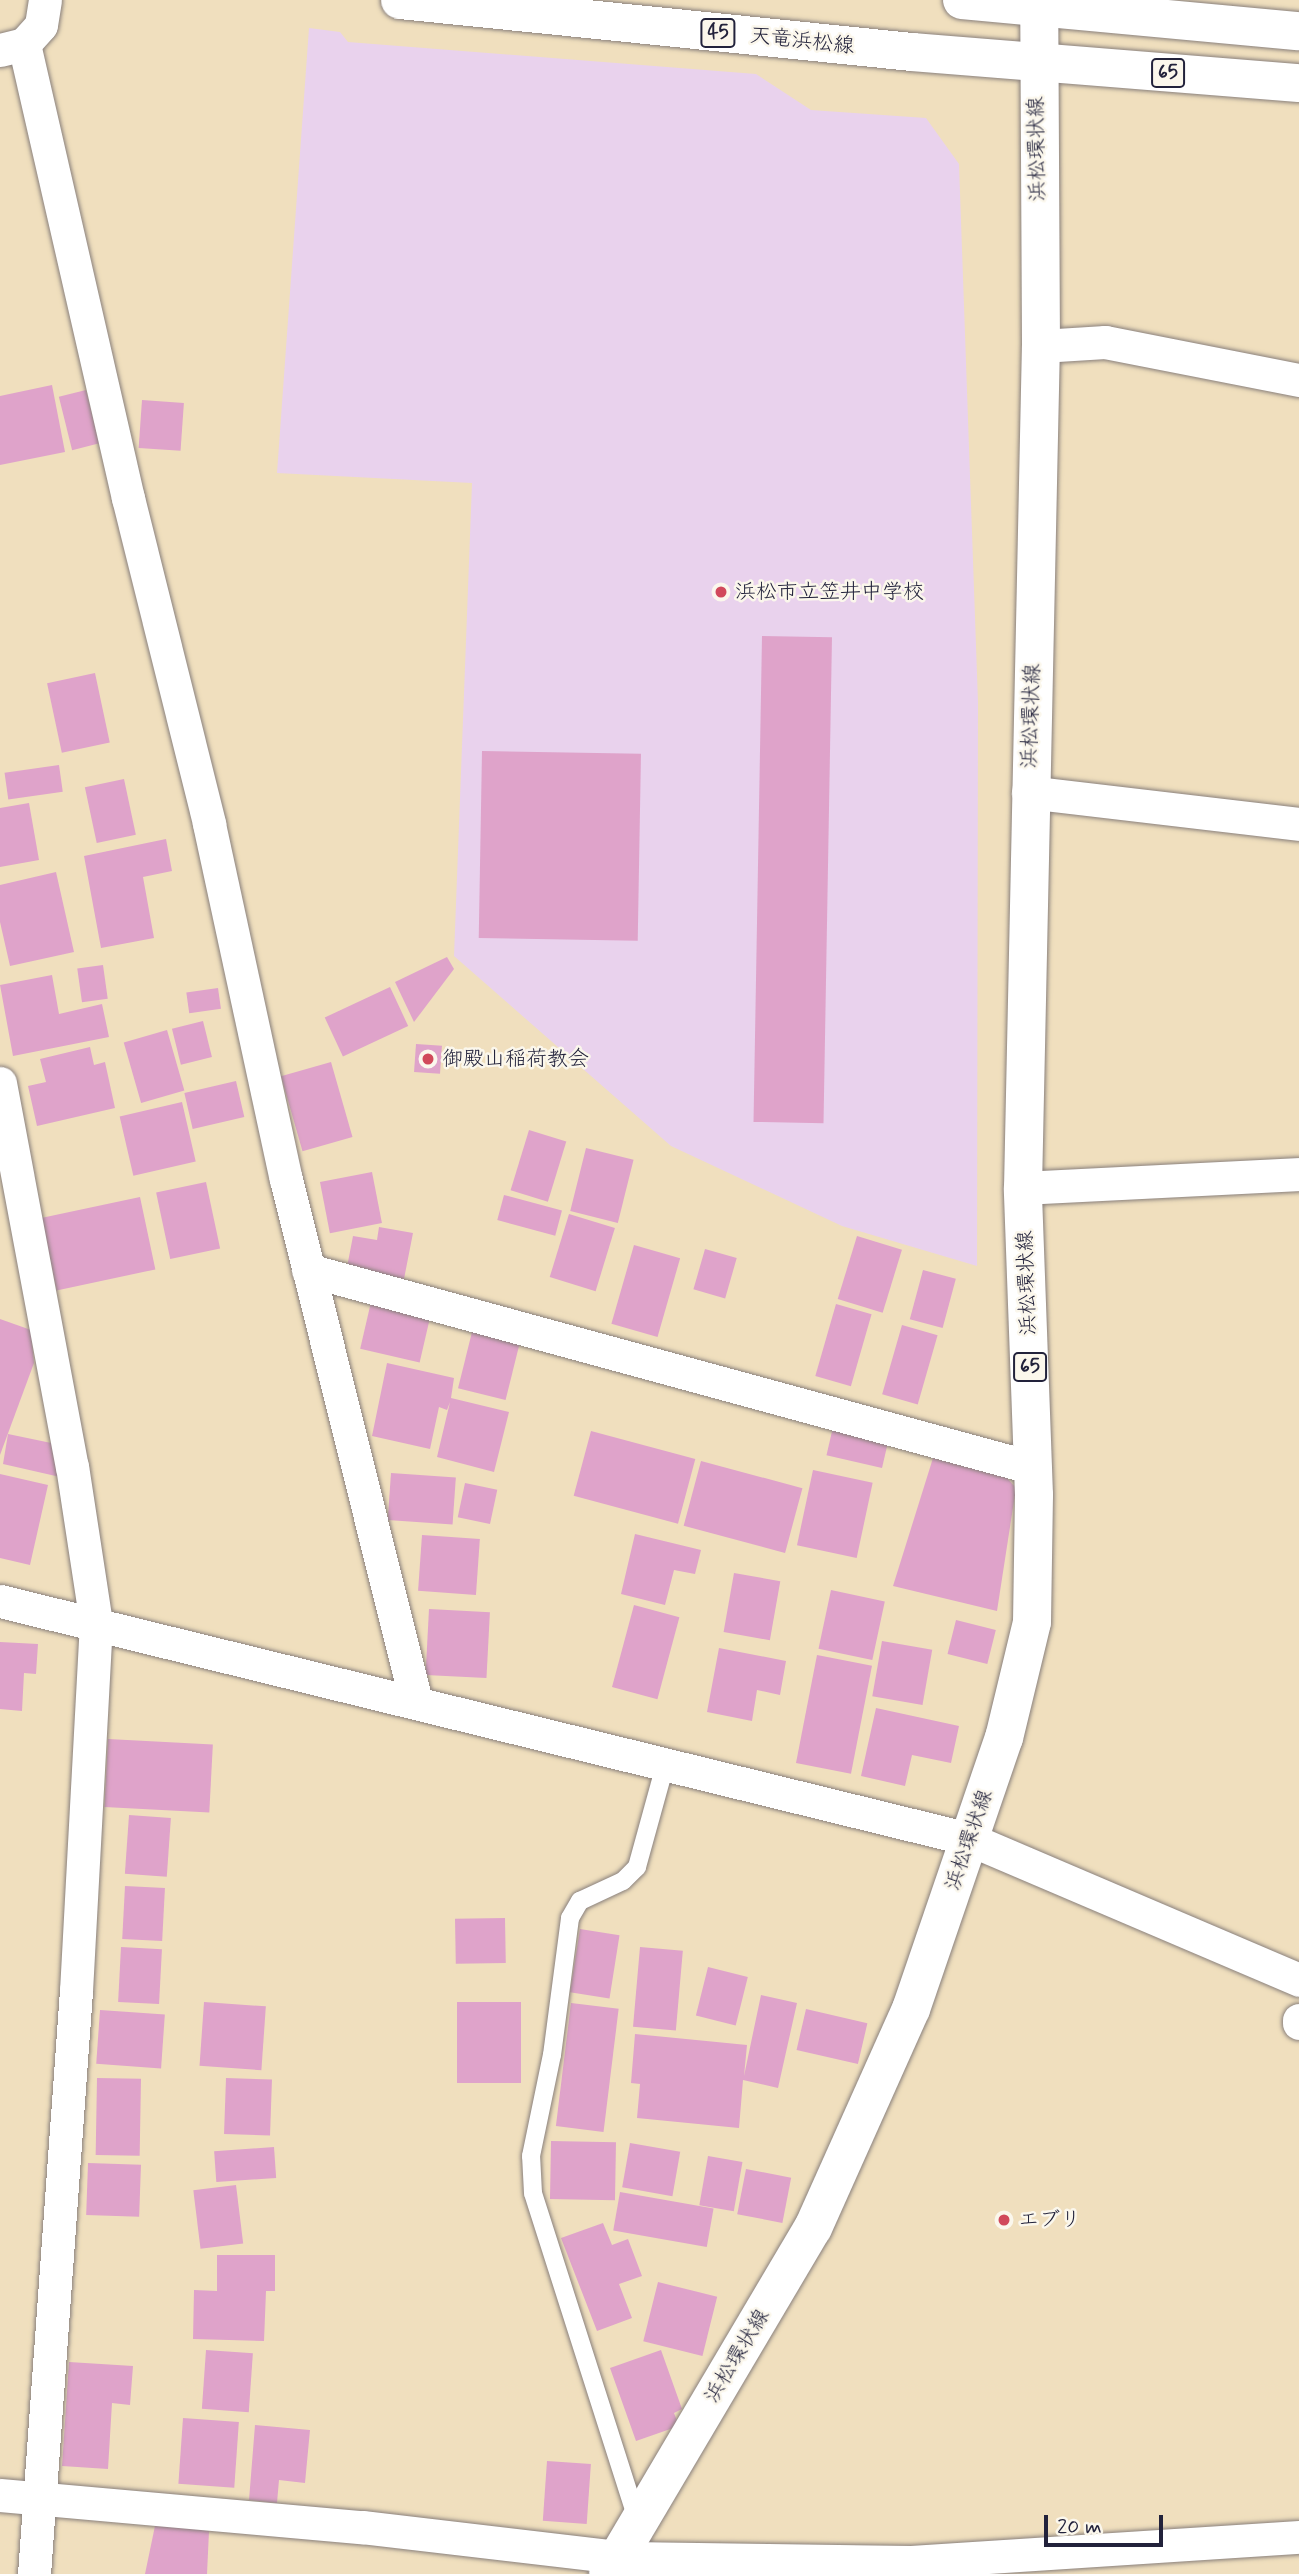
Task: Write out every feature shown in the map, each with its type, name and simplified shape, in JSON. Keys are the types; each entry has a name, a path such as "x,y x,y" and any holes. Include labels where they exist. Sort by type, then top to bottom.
{"main road":[{"name":"天竜浜松線","path":"400,0 1036,64"},
{"path":"962,0 1039,3 1299,32"},
{"name":"浜松環状線","path":"632,2566 638,2520 813,2228 911,2009 1004,1738 1032,1622 1034,1468 1023,1188 1028,792 1041,346 1036,64 1039,3"},
{"name":"65","path":"1036,64 1299,83"}],"street":[{"path":"45,0 41,25 12,47 209,824 308,1270 416,1702"},
{"path":"1041,346 1105,342 1233,370 1299,380"},
{"path":"1028,792 1299,824"},
{"path":"0,1083 72,1466 96,1622 76,1991 34,2574"},
{"path":"1023,1188 1299,1174"},
{"path":"308,1270 1034,1468"},
{"path":"0,1601 96,1622 969,1839 1299,1980"},
{"path":"0,2495 362,2527 632,2566 911,2562 1299,2537"}],"lane":[{"path":"638,2520 533,2193 531,2156 552,2054 570,1918 580,1901 623,1881 637,1867 666,1762"}],"shaded area":[{"name":"浜松市立笠井中学校","path":"309,28 340,32 348,42 756,74 811,110 926,118 959,164 978,702 977,1266 842,1226 671,1146 454,956 472,483 277,473"}],"building":[{"path":"52,385 65,452 0,465 0,396"},
{"path":"86,390 99,443 72,450 59,397"},
{"path":"142,400 184,403 181,451 139,448"},
{"path":"762,636 832,637 824,1123 754,1122"},
{"path":"95,673 110,742 62,753 47,683"},
{"path":"482,751 641,754 638,941 479,938"},
{"path":"59,765 63,792 8,799 5,773"},
{"path":"124,779 136,835 97,843 85,787"},
{"path":"29,803 39,860 0,867 0,808"},
{"path":"166,839 172,871 143,877 154,938 101,948 84,856"},
{"path":"56,872 74,952 10,966 0,922 0,885"},
{"path":"447,957 454,969 414,1022 395,982"},
{"path":"103,965 108,999 82,1002 77,969"},
{"path":"52,975 59,1014 102,1004 109,1037 13,1056 0,985"},
{"path":"390,987 408,1026 343,1056 325,1017"},
{"path":"218,988 221,1009 189,1013 186,992"},
{"path":"203,1021 212,1057 181,1065 172,1029"},
{"path":"167,1030 184,1091 141,1103 124,1042"},
{"name":"御殿山稲荷教会","path":"416,1044 442,1046 440,1074 414,1072"},
{"path":"90,1047 94,1065 105,1062 115,1108 37,1126 28,1086 46,1082 40,1059"},
{"path":"331,1062 352,1137 303,1151 281,1076"},
{"path":"236,1081 244,1117 193,1129 184,1093"},
{"path":"182,1102 196,1161 133,1176 120,1116"},
{"path":"529,1130 566,1141 548,1202 511,1190"},
{"path":"586,1148 634,1160 618,1223 570,1211"},
{"path":"372,1172 382,1223 330,1233 320,1182"},
{"path":"206,1182 220,1249 170,1259 156,1193"},
{"path":"504,1195 562,1211 555,1236 497,1220"},
{"path":"140,1197 155,1269 57,1290 41,1218"},
{"path":"569,1214 615,1228 596,1291 550,1277"},
{"path":"379,1227 413,1233 404,1279 347,1267 353,1236 377,1240"},
{"path":"857,1236 902,1250 883,1313 838,1299"},
{"path":"634,1245 680,1258 658,1337 611,1324"},
{"path":"705,1249 737,1258 725,1298 693,1289"},
{"path":"923,1270 956,1279 943,1328 910,1319"},
{"path":"371,1302 430,1316 420,1362 360,1349"},
{"path":"836,1304 872,1314 851,1386 815,1376"},
{"path":"0,1319 31,1330 34,1363 0,1455"},
{"path":"902,1325 938,1335 918,1404 882,1394"},
{"path":"473,1328 521,1340 506,1400 458,1388"},
{"path":"387,1363 454,1378 451,1398 509,1412 494,1472 437,1457 450,1402 447,1410 439,1407 430,1449 372,1436"},
{"path":"833,1427 889,1440 882,1468 826,1455"},
{"path":"591,1431 695,1459 678,1524 574,1496"},
{"path":"8,1434 56,1444 60,1477 3,1464"},
{"path":"933,1458 1007,1478 1016,1488 997,1611 893,1586"},
{"path":"701,1461 802,1488 785,1553 684,1526"},
{"path":"813,1470 873,1483 857,1558 797,1545"},
{"path":"391,1473 456,1478 453,1524 388,1520"},
{"path":"0,1474 48,1485 30,1565 0,1558"},
{"path":"465,1483 497,1490 490,1524 458,1517"},
{"path":"635,1534 701,1550 695,1574 674,1570 665,1605 621,1594"},
{"path":"422,1535 480,1539 476,1595 418,1591"},
{"path":"734,1573 780,1581 770,1640 724,1632"},
{"path":"831,1590 885,1601 872,1660 819,1649"},
{"path":"634,1605 679,1617 657,1699 612,1687"},
{"path":"429,1609 490,1612 486,1678 426,1675"},
{"path":"956,1620 996,1630 987,1664 948,1654"},
{"path":"882,1641 932,1650 923,1705 872,1696"},
{"path":"0,1642 38,1644 36,1674 24,1673 22,1711 0,1709"},
{"path":"719,1648 786,1661 780,1695 757,1690 752,1721 707,1712"},
{"path":"817,1655 872,1666 851,1774 796,1763"},
{"path":"876,1708 959,1726 951,1763 912,1755 905,1786 861,1776"},
{"path":"108,1739 213,1744 209,1812 104,1807"},
{"path":"129,1815 171,1818 167,1877 125,1874"},
{"path":"125,1886 165,1888 162,1941 122,1939"},
{"path":"505,1918 506,1963 456,1964 455,1919"},
{"path":"580,1929 620,1935 609,1998 570,1992"},
{"path":"121,1947 162,1949 159,2004 118,2002"},
{"path":"640,1947 683,1951 676,2030 633,2027"},
{"path":"708,1967 748,1977 736,2025 696,2016"},
{"path":"761,1995 797,2003 778,2088 743,2080 739,2128 637,2118 640,2084 631,2083 635,2034 747,2045 744,2076"},
{"path":"204,2002 266,2006 261,2070 200,2066"},
{"path":"457,2002 521,2002 521,2083 457,2083"},
{"path":"571,2003 619,2009 604,2132 556,2126"},
{"path":"806,2009 867,2023 858,2064 797,2050"},
{"path":"100,2010 165,2015 161,2068 96,2064"},
{"path":"97,2078 141,2079 140,2156 96,2155"},
{"path":"226,2078 272,2080 270,2136 224,2134"},
{"path":"551,2141 616,2142 615,2200 550,2199"},
{"path":"630,2143 680,2152 672,2196 622,2187"},
{"path":"274,2147 276,2178 216,2182 214,2151"},
{"path":"708,2156 742,2162 734,2211 699,2205"},
{"path":"88,2163 141,2165 139,2217 86,2215"},
{"path":"746,2169 791,2178 782,2223 737,2214"},
{"path":"236,2185 243,2244 201,2249 193,2190"},
{"path":"620,2192 714,2208 707,2247 613,2230"},
{"path":"603,2223 612,2245 628,2239 642,2276 619,2284 632,2318 597,2331 561,2238"},
{"path":"217,2255 275,2255 275,2291 266,2291 264,2341 193,2339 194,2290 217,2291"},
{"path":"658,2282 717,2297 702,2356 643,2341"},
{"path":"206,2350 253,2353 249,2412 202,2409"},
{"path":"661,2350 682,2409 674,2413 679,2426 636,2441 610,2368"},
{"path":"69,2362 133,2366 130,2405 112,2403 108,2469 62,2466"},
{"path":"183,2418 239,2422 234,2488 178,2484"},
{"path":"255,2425 310,2430 305,2483 279,2480 277,2503 249,2500"},
{"path":"547,2461 591,2464 587,2524 543,2521"},
{"path":"156,2521 209,2531 207,2574 145,2574"}],"place":[{"name":"浜松市立笠井中学校","path":"721,592"},
{"name":"御殿山稲荷教会","path":"428,1059"},
{"name":"エブリ","path":"1004,2220"}]}
